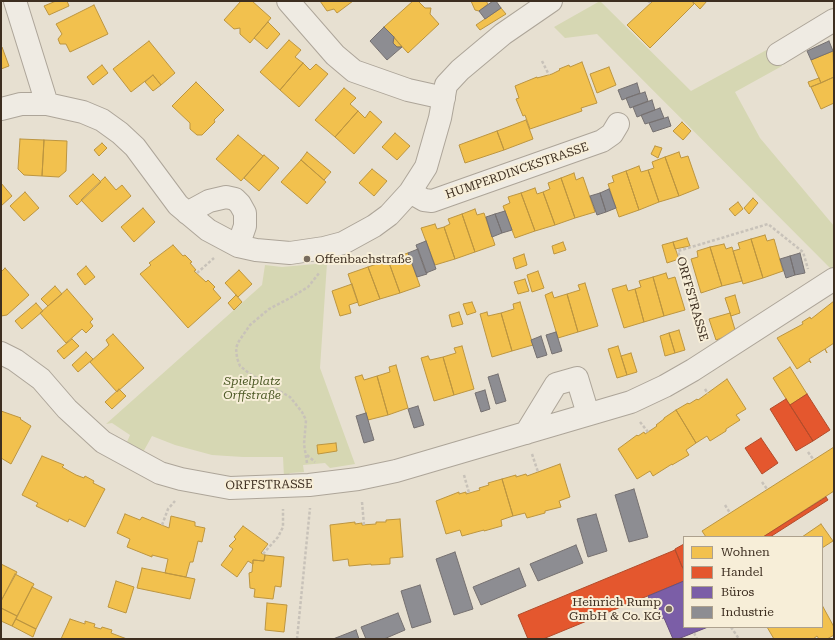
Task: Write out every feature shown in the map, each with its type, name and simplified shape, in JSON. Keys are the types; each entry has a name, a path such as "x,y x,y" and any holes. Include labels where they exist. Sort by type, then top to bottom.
{"street":[{"path":"14,1 47,104"},
{"path":"288,1 329,50 354,71 408,90 444,98"},
{"path":"1,109 21,104 47,104 83,112 102,120 128,139 148,163 172,200 214,233 238,246 267,252 290,253 324,248 343,243 374,226 389,215 410,192 426,167 434,142 446,85 460,70 506,31 551,1"},
{"path":"778,54 834,20"},
{"name":"HUMPERDINCKSTRASSE","path":"410,192 424,200 432,201 602,141 612,134 618,124"},
{"path":"187,213 209,201 226,197 235,199 245,213 245,226 238,246"},
{"name":"ORFFSTRASSE","path":"1,353 15,360 41,379 67,409 103,442 160,473 181,479 230,488 308,477 383,474 526,433 642,397 665,386 710,359 815,293 834,279"},
{"path":"526,433 556,384 577,378 588,414"}],"path":[{"path":"542,61 549,75"},
{"name":"ORFFSTRASSE","path":"710,359 678,251 768,224 803,252 815,293"},
{"path":"298,639 310,506 304,444 306,420 302,412 290,397 250,374 240,366 236,348 250,325 269,309 300,293 315,280 323,267 325,255 324,248"},
{"path":"196,273 210,262"},
{"path":"808,452 813,459"},
{"path":"762,482 767,489"},
{"path":"162,525 168,509 176,500"},
{"path":"725,505 730,513"},
{"path":"263,554 278,537 282,527"},
{"path":"732,628 739,639"},
{"path":"694,633 697,639"}],"green space":[{"path":"600,1 691,91 772,47 782,66 735,92 760,138 834,226 833,271 597,34 565,38 554,27"},
{"name":"Spielplatz Orffstraße","path":"327,263 320,368 355,464 330,468 325,463 303,465 304,472 290,473 287,477 284,477 283,457 212,455 175,445 152,436 142,454 138,448 127,442 130,435 112,423 106,424 262,285 265,265 282,267"}],"building: Wohnen":[{"path":"56,1 67,1 69,6 49,15 44,6"},
{"path":"241,1 252,1 271,18 250,43 240,34 240,28 234,29 224,20"},
{"path":"320,1 353,1 337,13 334,9 327,11"},
{"path":"413,1 418,1 425,8 431,8 430,14 439,24 408,53 384,27"},
{"path":"471,1 486,1 488,4 479,11 475,10"},
{"path":"653,1 692,1 694,4 650,48 627,25"},
{"path":"692,1 707,1 700,9"},
{"path":"94,5 108,34 70,52 66,44 60,44 58,39 62,34 56,24"},
{"path":"501,8 506,14 480,30 476,25"},
{"path":"268,22 280,34 267,49 254,38"},
{"path":"394,37 402,47 397,47 393,43"},
{"path":"289,40 301,50 295,57 303,63 280,90 260,72"},
{"path":"149,41 175,73 161,85 153,75 131,92 113,69"},
{"path":"1,47 9,66 1,69"},
{"path":"833,51 834,77 821,83 811,60"},
{"path":"582,62 597,103 581,108 582,111 530,129 525,115 523,116 516,99 519,98 515,86 537,77 552,74 569,65 570,67"},
{"path":"303,63 310,70 316,64 328,74 299,107 280,90"},
{"path":"102,65 108,73 93,85 87,77"},
{"path":"609,67 616,85 597,93 590,74"},
{"path":"153,75 161,85 153,91 145,82"},
{"path":"834,77 834,103 821,109 811,87"},
{"path":"819,78 821,83 810,87 808,82"},
{"path":"196,82 224,110 202,135 197,135 190,129 190,123 172,106"},
{"path":"344,88 356,98 350,104 358,111 335,137 315,120"},
{"path":"358,111 365,118 370,111 382,122 354,154 335,137"},
{"path":"526,120 533,139 504,150 497,131"},
{"path":"682,122 691,131 683,140 673,131"},
{"path":"497,131 504,150 465,163 459,145"},
{"path":"395,133 410,146 397,160 382,147"},
{"path":"238,135 263,156 241,181 216,159"},
{"path":"20,139 44,140 42,176 24,175 18,169"},
{"path":"44,140 67,141 66,171 59,177 42,176"},
{"path":"102,143 107,148 99,156 94,150"},
{"path":"655,146 662,148 658,158 651,154"},
{"path":"307,152 331,172 324,180 301,160"},
{"path":"679,152 681,158 688,156 699,188 679,196 665,157"},
{"path":"264,155 279,168 259,191 244,178"},
{"path":"665,157 679,196 659,202 648,170 654,168 652,162"},
{"path":"301,160 326,182 307,204 281,182"},
{"path":"639,166 641,172 648,170 659,202 639,210 626,171"},
{"path":"372,169 387,181 374,196 359,183"},
{"path":"626,171 639,210 619,217 608,184 614,182 612,176"},
{"path":"574,173 576,180 583,177 595,212 575,218 561,178"},
{"path":"93,174 101,182 77,205 69,196"},
{"path":"105,177 116,190 122,185 131,196 102,222 81,200"},
{"path":"561,178 575,218 555,225 543,192 550,189 548,183"},
{"path":"1,183 12,196 1,206"},
{"path":"535,188 537,194 543,192 555,225 535,231 521,193"},
{"path":"25,192 39,208 24,221 10,206"},
{"path":"521,193 535,231 515,238 503,206 510,203 508,197"},
{"path":"753,198 758,203 749,214 744,208"},
{"path":"738,202 743,209 735,216 729,209"},
{"path":"143,208 155,222 134,242 121,227"},
{"path":"475,209 477,215 484,213 495,245 475,252 462,214"},
{"path":"462,214 475,252 455,259 444,227 450,224 448,219"},
{"path":"435,224 437,229 444,227 455,259 435,265 421,228"},
{"path":"765,235 767,241 774,239 783,271 763,278 751,239"},
{"path":"687,238 690,246 675,249 673,242"},
{"path":"751,239 763,278 743,284 733,251 740,249 738,243"},
{"path":"563,242 566,250 554,254 552,246"},
{"path":"673,242 679,259 667,263 662,245"},
{"path":"724,244 726,249 732,247 742,281 722,286 710,247"},
{"path":"173,245 183,256 185,255 192,262 190,263 196,270 194,271 206,282 208,280 215,287 213,289 221,298 188,328 140,274 151,265 149,263"},
{"path":"710,247 722,286 701,293 691,259 698,257 697,251"},
{"path":"408,253 420,286 400,293 388,260"},
{"path":"524,254 527,265 516,269 513,258"},
{"path":"388,260 400,293 380,299 368,267"},
{"path":"86,266 95,277 85,285 77,274"},
{"path":"368,267 380,299 359,306 348,274"},
{"path":"5,268 29,295 7,315 1,316 1,272"},
{"path":"239,270 252,284 238,297 225,283"},
{"path":"538,271 544,288 532,292 527,275"},
{"path":"666,273 668,279 675,277 685,310 664,316 653,277"},
{"path":"653,277 664,316 644,322 635,289 641,287 639,281"},
{"path":"525,279 529,291 518,294 514,282"},
{"path":"585,283 598,326 578,332 567,294 580,290 578,285"},
{"path":"352,284 358,302 349,305 351,313 340,316 332,291"},
{"path":"626,285 628,291 635,289 644,322 624,328 612,289"},
{"path":"55,286 62,294 48,306 41,299"},
{"path":"67,289 93,319 90,322 93,326 86,333 82,329 66,343 40,313"},
{"path":"552,292 554,298 567,294 578,332 558,338 545,295"},
{"path":"236,295 242,302 234,310 228,303"},
{"path":"735,295 740,313 731,316 725,298"},
{"path":"834,301 834,343 809,359 811,363 809,361 797,369 777,338 803,324 802,322 810,317 811,319"},
{"path":"472,302 476,312 467,315 463,304"},
{"path":"520,302 533,345 512,351 501,313 514,309 513,304"},
{"path":"36,303 43,311 22,329 15,321"},
{"path":"459,312 463,324 452,327 449,315"},
{"path":"487,312 488,316 501,313 512,351 492,357 480,314"},
{"path":"730,313 736,333 716,340 709,319"},
{"path":"679,330 685,350 675,353 669,333"},
{"path":"669,333 675,353 665,356 660,336"},
{"path":"113,334 144,368 117,392 90,362 109,345 106,340"},
{"path":"72,339 79,346 64,359 57,351"},
{"path":"462,346 474,389 454,395 443,357 456,353 454,348"},
{"path":"618,346 627,375 617,378 608,349"},
{"path":"86,352 93,359 78,372 72,365"},
{"path":"631,353 637,372 627,375 621,356"},
{"path":"428,356 430,360 443,357 454,395 434,401 421,358"},
{"path":"396,365 408,408 388,415 377,376 390,372 389,367"},
{"path":"790,367 807,394 790,405 773,378"},
{"path":"362,375 364,380 377,376 388,415 368,420 355,377"},
{"path":"727,379 746,409 736,415 740,420 726,429 726,431 710,441 707,436 696,443 676,410 688,403 689,404 697,399 698,400"},
{"path":"119,389 126,396 112,409 105,402"},
{"path":"676,410 696,443 686,450 689,455 653,476 650,471 637,479 618,449 637,435 638,436 644,432 645,434 657,426 656,425 664,418"},
{"path":"1,411 21,418 20,419 31,426 11,464 1,458"},
{"path":"336,443 337,451 318,454 317,445"},
{"path":"834,447 834,491 765,536 705,536 702,531"},
{"path":"42,456 64,465 62,467 76,475 84,478 85,476 94,481 93,483 105,489 85,527 69,519 68,522 36,506 38,503 22,495"},
{"path":"560,464 570,497 559,501 561,507 527,518 525,513 513,516 502,479 516,475 516,477 526,474 527,476"},
{"path":"502,479 513,516 501,520 502,526 484,531 462,536 460,530 446,534 436,501 459,492 459,494 466,492 466,494 480,490 479,488 489,485 488,483"},
{"path":"125,514 140,520 142,517 169,528 171,516 195,522 195,526 205,528 202,542 198,541 193,562 190,562 186,577 165,573 168,559 152,555 152,557 127,547 130,539 117,533"},
{"path":"400,519 403,557 390,558 390,564 349,566 348,559 333,561 330,525 355,522 355,524 362,523 362,525 376,524 376,522 386,522 386,520"},
{"path":"821,524 833,541 823,547 823,536 803,536"},
{"path":"243,526 268,544 261,553 265,555 264,561 253,560 253,564 248,561 237,577 221,565 233,549 229,546 236,539 234,537"},
{"path":"265,555 284,557 281,587 275,586 273,599 254,597 255,589 250,588 249,573 252,572 253,560 264,561"},
{"path":"1,564 17,572 1,601"},
{"path":"142,568 195,579 190,599 137,588"},
{"path":"15,574 34,584 17,616 1,608 1,601"},
{"path":"116,581 134,587 126,613 108,607"},
{"path":"32,587 52,597 36,629 16,619"},
{"path":"267,603 287,605 284,632 265,630"},
{"path":"823,607 834,627 834,635 827,639 819,639 817,636 813,639 774,639 768,628 823,628"},
{"path":"1,608 17,616 12,626 1,621"},
{"path":"16,619 36,629 33,637 12,626"},
{"path":"70,619 85,624 85,621 95,624 94,627 101,629 102,627 112,630 111,633 127,639 61,639"}],"building: Handel":[{"path":"807,394 830,430 813,441 790,405"},
{"path":"786,399 813,441 796,451 770,409"},
{"path":"761,438 778,463 762,474 745,448"},
{"path":"826,497 828,500 772,536 765,536"},
{"path":"683,545 682,567 675,549"},
{"path":"675,550 683,569 683,581 543,639 528,639 518,615"}],"building: Büros":[{"name":"Heinrich Rump GmbH & Co. KG","path":"683,581 683,628 706,628 678,639 673,639 664,618 658,619 648,596"}],"building: Industrie":[{"path":"493,1 496,1 501,8 485,19 479,11"},
{"path":"384,27 394,37 393,43 397,47 402,47 387,60 370,41"},
{"path":"829,41 833,51 811,60 807,51"},
{"path":"637,83 640,93 622,100 618,90"},
{"path":"645,92 648,101 630,108 626,98"},
{"path":"652,100 655,110 637,117 633,107"},
{"path":"660,108 664,118 645,124 641,115"},
{"path":"668,117 671,126 653,132 649,123"},
{"path":"609,189 616,208 606,212 600,193"},
{"path":"600,193 606,212 597,215 590,196"},
{"path":"505,211 512,230 502,233 495,214"},
{"path":"495,214 502,233 492,237 486,217"},
{"path":"426,241 436,269 426,273 416,245"},
{"path":"418,249 427,274 417,277 408,253"},
{"path":"800,253 805,273 795,275 790,256"},
{"path":"790,256 795,275 786,278 780,259"},
{"path":"556,332 562,351 552,354 546,335"},
{"path":"541,336 547,355 537,358 531,340"},
{"path":"498,374 506,401 496,404 488,377"},
{"path":"485,390 490,409 481,412 475,393"},
{"path":"418,406 424,425 414,428 408,409"},
{"path":"366,413 374,440 364,443 356,416"},
{"path":"634,489 648,537 629,542 615,495"},
{"path":"596,514 607,551 588,557 577,519"},
{"path":"576,545 583,563 538,581 530,564"},
{"path":"455,552 473,609 454,615 436,559"},
{"path":"519,568 526,586 481,605 473,587"},
{"path":"420,585 431,622 412,628 401,591"},
{"path":"398,613 405,630 384,639 366,639 361,627"},
{"path":"356,630 359,639 333,639"}],"place":[{"name":"Offenbachstraße","path":"307,259"},
{"name":"Heinrich Rump GmbH & Co. KG","path":"669,609"}]}
